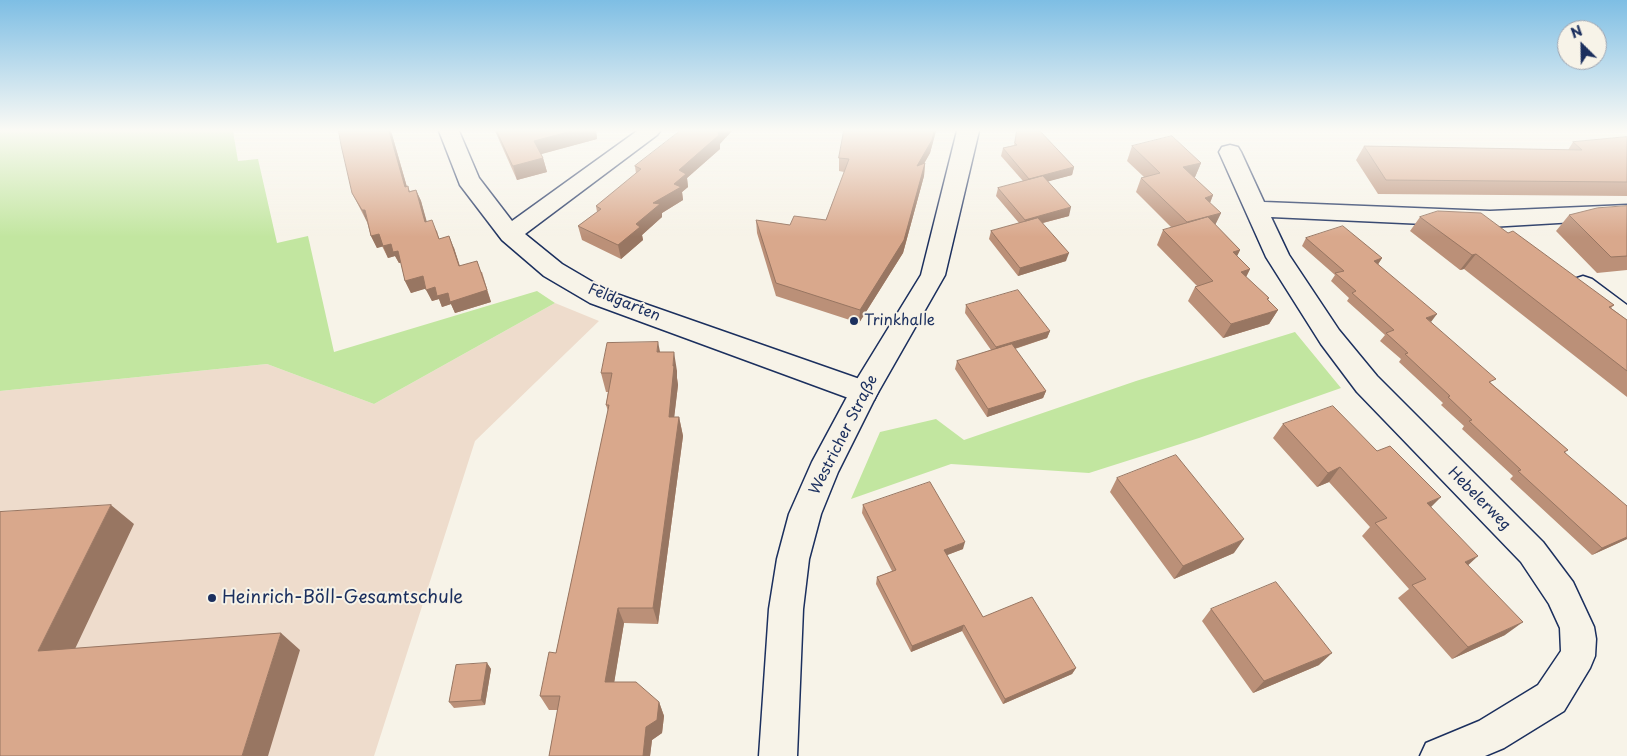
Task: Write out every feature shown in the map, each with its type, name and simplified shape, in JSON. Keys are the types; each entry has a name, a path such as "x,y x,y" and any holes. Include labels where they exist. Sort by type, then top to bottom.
{"street":[{"name":"Feldgarten","path":"463,166 468,180 510,234 553,270 599,297 864,392"},
{"path":"510,234 602,166"},
{"name":"Westricher Straße","path":"778,756 786,609 793,559 805,514 864,392 933,275 959,166"},
{"name":"Hebelerweg","path":"1237,166 1278,258 1330,337 1367,384 1532,552 1561,593 1577,627 1579,639 1578,656 1551,698 1491,735 1439,756"},
{"path":"1256,209 1490,219 1627,212"},
{"path":"1490,219 1519,238"},
{"path":"1564,270 1627,318"}],"shaded area":[{"name":"Heinrich-Böll-Gesamtschule","path":"555,303 599,321 475,441 374,756 0,756 0,391 267,364 374,404"}],"green space":[{"path":"0,166 260,166 277,243 308,236 334,352 537,291 555,303 374,404 267,364 0,391"},
{"path":"1295,332 1341,388 1199,438 1089,473 951,464 851,499 880,432 936,419 964,440 1136,381"}],"building":[{"path":"346,166 399,166 405,187 408,186 409,192 416,190 425,222 432,220 439,239 449,236 459,266 477,261 487,290 450,302 448,293 437,296 435,287 426,290 423,276 405,281 398,251 393,252 391,244 383,246 379,234 371,236 365,210 362,210 352,193"},
{"path":"636,166 683,166 679,170 686,174 674,184 681,187 653,203 660,204 636,224 640,227 618,245 578,226 601,209 596,206 641,169"},
{"path":"846,166 924,166 904,240 860,310 776,283 756,220 790,225 794,216 826,220"},
{"path":"1018,166 1074,167 1029,179"},
{"path":"1153,166 1186,166 1183,167 1213,195 1205,198 1221,213 1187,222 1141,178 1160,173"},
{"path":"1377,166 1627,166 1627,182 1386,180"},
{"path":"1043,176 1071,207 1025,220 998,188"},
{"path":"1627,206 1627,256 1611,257 1569,215 1597,208"},
{"path":"1438,211 1481,213 1508,233 1513,231 1614,305 1609,307 1627,320 1627,371 1476,254 1472,255 1420,217"},
{"path":"1208,217 1240,250 1233,252 1250,269 1241,272 1269,298 1267,299 1278,310 1231,324 1195,287 1213,281 1163,230"},
{"path":"1038,218 1069,253 1020,268 991,231"},
{"path":"1343,226 1382,258 1374,261 1437,314 1426,318 1496,379 1489,382 1568,450 1564,452 1627,506 1627,537 1602,548 1518,471 1521,470 1469,421 1472,420 1448,397 1450,396 1405,354 1408,353 1386,333 1394,330 1352,293 1356,291 1335,273 1344,271 1306,238"},
{"path":"1018,290 1050,331 996,347 966,305"},
{"path":"658,342 657,352 674,352 669,417 679,417 653,608 618,608 605,682 636,682 659,702 657,720 646,727 643,756 549,756 560,696 540,696 549,652 556,653 609,405 606,405 612,373 601,373 607,343"},
{"path":"1012,344 1046,391 988,409 957,361"},
{"path":"1333,406 1377,451 1390,446 1441,497 1427,503 1478,556 1465,562 1523,622 1468,647 1412,585 1426,579 1375,523 1387,518 1340,467 1328,473 1283,424"},
{"path":"1176,455 1244,539 1183,566 1117,478"},
{"path":"930,482 965,542 944,550 983,617 1032,597 1076,668 1005,699 964,625 912,646 877,577 896,570 863,505"},
{"path":"111,505 38,651 281,633 242,756 0,756 0,512"},
{"path":"1276,582 1332,653 1264,681 1211,609"},
{"path":"487,663 481,700 449,702 456,665"}],"place":[{"name":"Trinkhalle","path":"854,321"},
{"name":"Heinrich-Böll-Gesamtschule","path":"212,598"}]}
